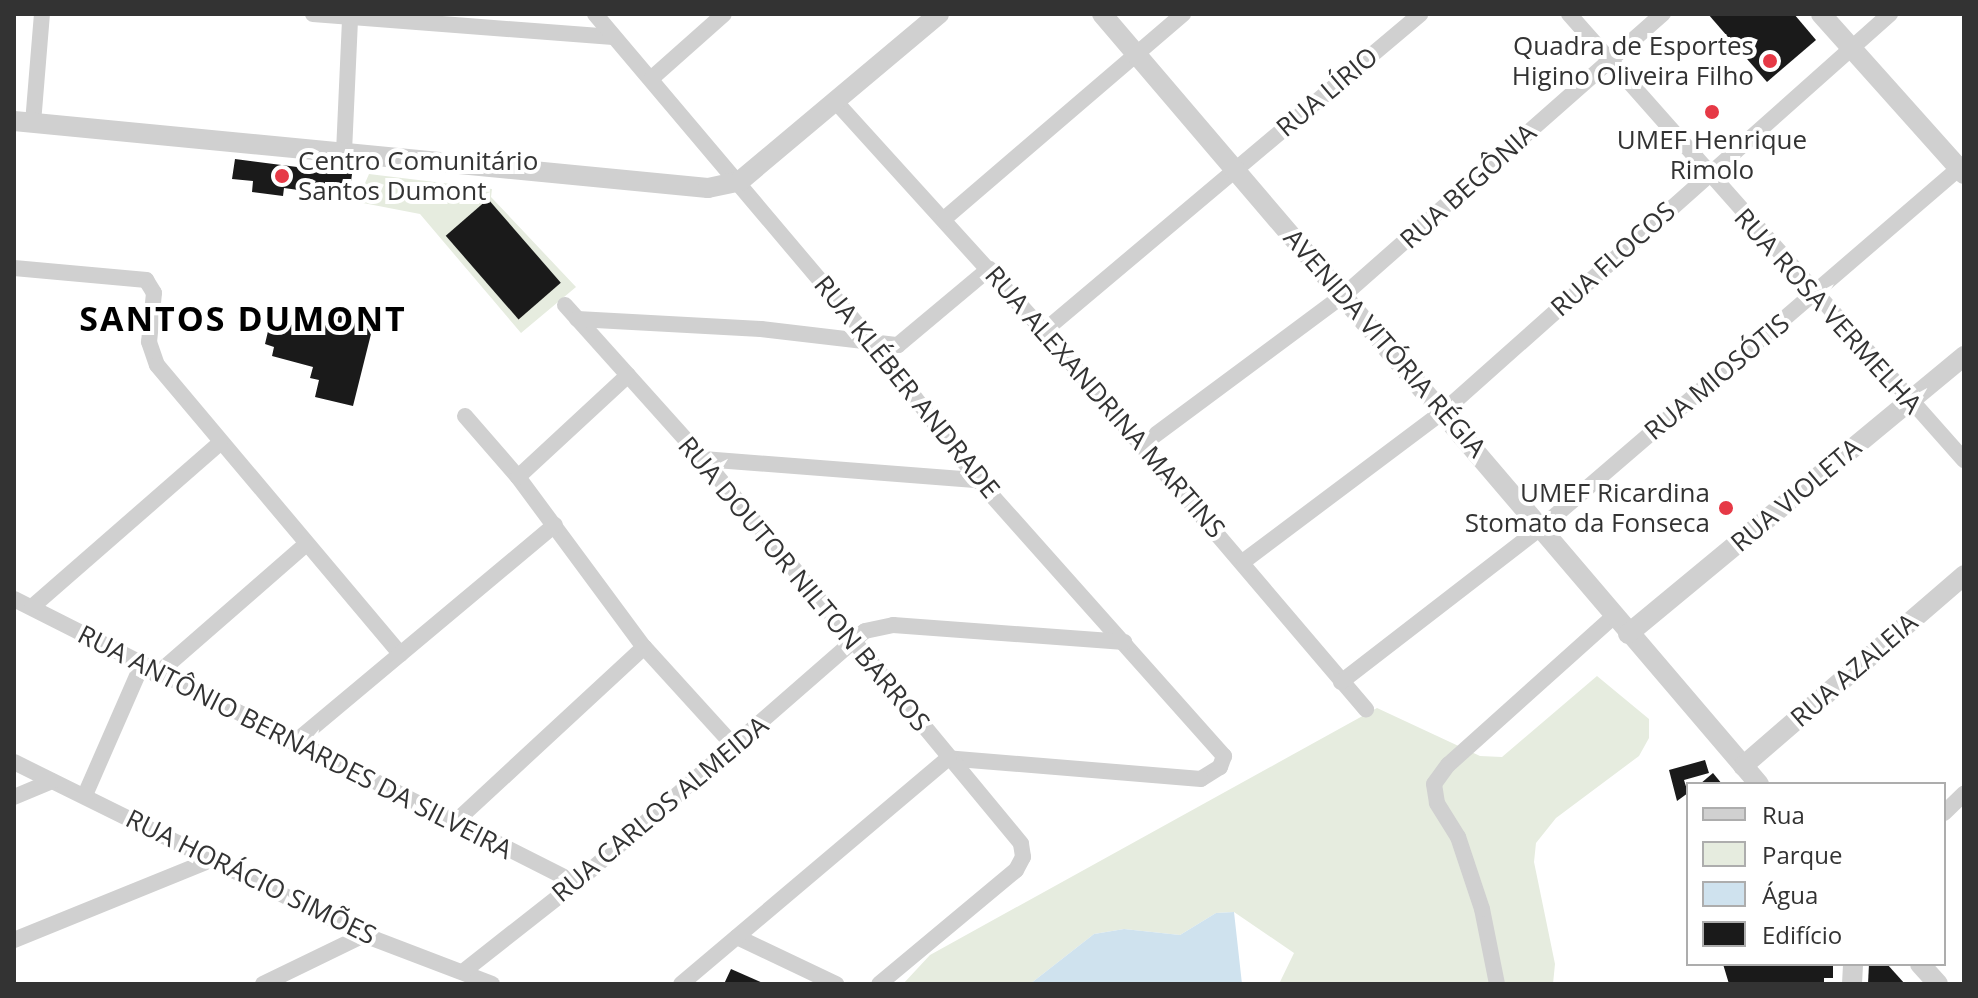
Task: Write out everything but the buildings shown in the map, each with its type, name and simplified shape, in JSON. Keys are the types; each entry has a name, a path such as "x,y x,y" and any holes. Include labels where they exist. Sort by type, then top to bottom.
{"street":[{"path":"42,14 24,122 693,187 740,181 939,14"},
{"path":"313,14 613,37"},
{"name":"RUA KLÉBER ANDRADE","path":"595,14 740,181 873,343 978,480 1224,756 1220,767 1201,779 948,758"},
{"path":"652,78 724,14"},
{"name":"AVENIDA VITÓRIA RÉGIA","path":"1102,14 1445,410 1543,526 1613,617 1757,782"},
{"path":"944,219 1183,14"},
{"name":"RUA LÍRIO","path":"1044,331 1420,14"},
{"name":"RUA ROSA VERMELHA","path":"1569,14 1707,176 1964,460"},
{"name":"RUA BEGÔNIA","path":"1143,444 1345,294 1663,14"},
{"path":"1821,14 1962,169"},
{"name":"RUA FLOCOS","path":"1244,561 1445,410 1890,14"},
{"path":"344,152 350,18"},
{"name":"RUA ALEXANDRINA MARTINS","path":"836,102 1143,444 1366,709"},
{"name":"RUA MIOSÓTIS","path":"1341,682 1543,526 1962,169"},
{"path":"14,268 146,280 154,293 151,354 220,443 400,654"},
{"path":"577,319 761,329 898,345 909,339 989,269"},
{"name":"RUA DOUTOR NILTON BARROS","path":"565,305 703,459 948,758 1014,830 1023,857 1016,870 879,984"},
{"name":"RUA VIOLETA","path":"1628,634 1964,356"},
{"path":"518,477 628,375"},
{"path":"465,416 518,477 644,647 735,747"},
{"path":"32,607 220,443"},
{"path":"703,459 978,480"},
{"path":"294,743 555,525"},
{"path":"85,795 148,671 306,544"},
{"name":"RUA AZALEIA","path":"1743,766 1964,575"},
{"name":"RUA ANTÔNIO BERNARDES DA SILVEIRA","path":"14,599 148,671 576,883"},
{"path":"1497,984 1482,909 1458,837 1437,803 1434,784 1448,765 1613,617"},
{"name":"RUA CARLOS ALMEIDA","path":"464,971 576,883 735,747 850,641 876,627 893,625 1124,642"},
{"path":"454,823 644,647"},
{"path":"681,984 948,758"},
{"name":"RUA HORÁCIO SIMÕES","path":"14,762 364,935 492,984"},
{"path":"14,797 52,781"},
{"path":"1946,811 1964,794"},
{"path":"14,940 213,859"},
{"path":"263,984 364,935"},
{"path":"737,937 836,984"},
{"path":"1922,966 1938,984"}],"green space":[{"path":"369,174 492,189 491,197 576,287 521,333 420,214 363,203 359,197"},
{"path":"1597,676 1649,719 1649,738 1639,756 1556,818 1536,843 1534,862 1555,964 1553,984 1279,984 1294,953 1234,912 1216,913 1180,935 1124,929 1094,934 1030,984 903,984 930,955 1377,708 1480,756 1502,757"}],"water":[{"path":"1234,912 1242,984 1030,984 1094,934 1124,929 1180,935 1216,913"}],"place":[{"name":"Quadra de Esportes Higino Oliveira Filho","path":"1770,61"},
{"name":"UMEF Henrique Rimolo","path":"1712,112"},
{"name":"Centro Comunitário Santos Dumont","path":"282,176"},
{"name":"UMEF Ricardina Stomato da Fonseca","path":"1726,508"}],"district":[{"name":"SANTOS DUMONT","path":"243,319"}]}
